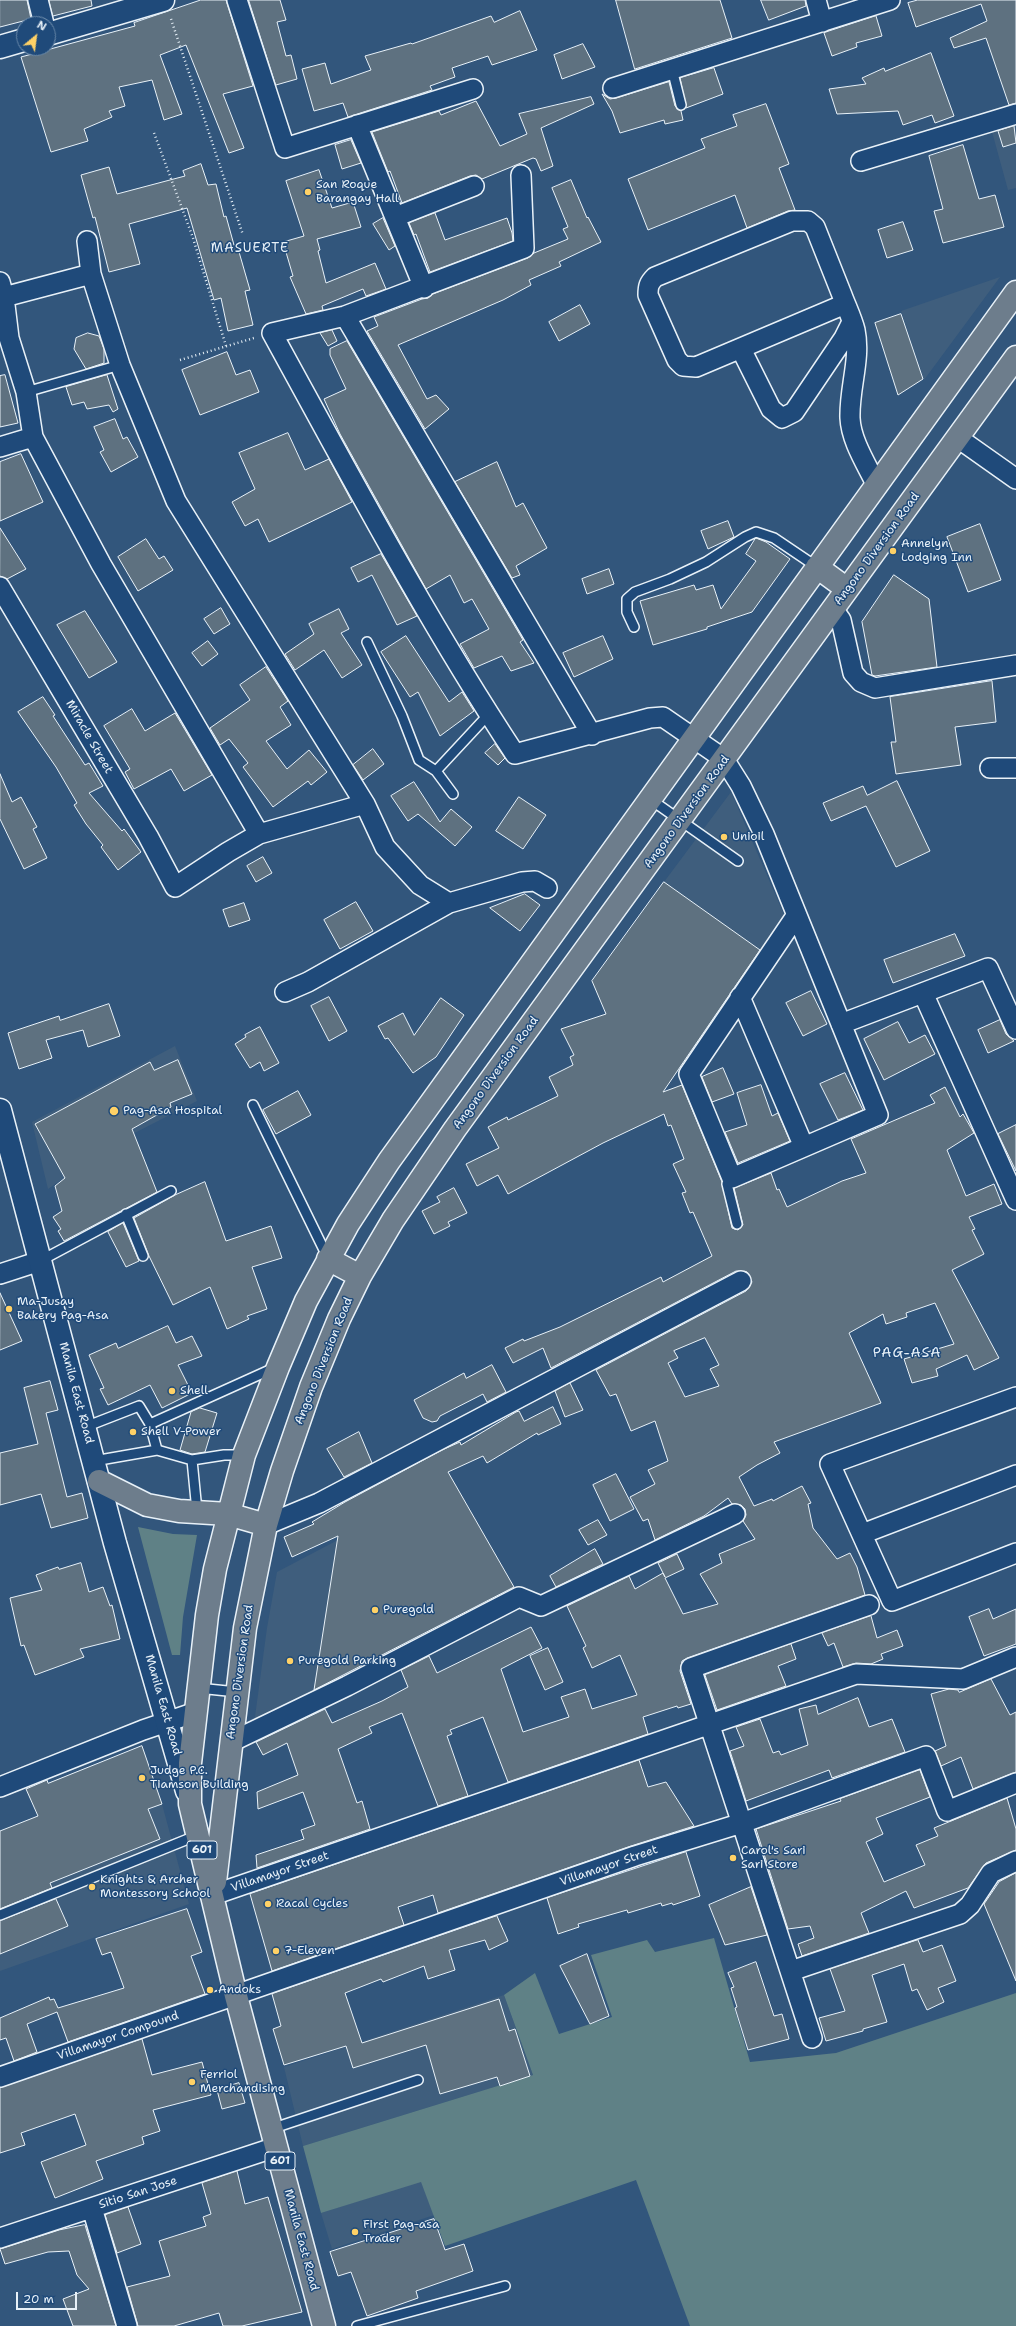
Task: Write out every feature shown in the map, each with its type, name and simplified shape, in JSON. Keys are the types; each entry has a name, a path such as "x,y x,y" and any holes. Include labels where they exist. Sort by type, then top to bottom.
{"main road":[{"path":"56,32 166,8"},
{"path":"0,47 16,42"},
{"path":"190,1804 190,1763 198,1688 214,1577 228,1514 244,1455 278,1367 306,1301 328,1259 370,1190 421,1115 1016,292"},
{"name":"Angono Diversion Road","path":"213,1895 245,1628 266,1525 311,1387 339,1319 360,1276 392,1220 420,1180 681,821 847,589 1016,358"},
{"path":"817,567 847,589"},
{"name":"Manila East Road","path":"0,1110 97,1471 168,1721 213,1895 236,1996 324,2326"},
{"path":"328,1259 360,1276"},
{"path":"97,1471 147,1505 179,1511 228,1514 266,1525"}],"street":[{"path":"38,0 42,16"},
{"path":"237,0 285,148 472,88"},
{"path":"816,0 822,22"},
{"path":"613,88 890,0"},
{"path":"861,161 1016,114"},
{"path":"357,125 424,288"},
{"path":"521,175 524,248 424,288 345,316 272,333 377,525 489,714 515,754 592,735 650,718 663,717 724,759 741,786 764,834 878,1115 732,1178 689,1074 796,916"},
{"path":"395,217 474,186"},
{"path":"845,304 696,367 683,366 677,360 648,295 650,282 655,277 792,221 803,219 808,221 815,227 845,304 852,322 856,350 856,371 851,394 850,420 859,448 877,486"},
{"path":"87,241 92,274 120,365 176,502 365,804 385,847 420,885 449,903"},
{"path":"92,274 1,293 9,338 26,392 33,437 101,564 259,834 365,804"},
{"path":"345,316 592,735"},
{"path":"741,349 771,409 782,418 794,412 844,338 852,322"},
{"path":"0,447 33,437"},
{"path":"958,438 1016,479"},
{"name":"Miracle Street","path":"0,587 140,823 175,888 228,852 259,834"},
{"path":"833,609 841,620 853,673 862,682 875,688 1016,665"},
{"path":"990,768 1016,768"},
{"path":"285,992 308,982 449,903 522,882 535,881 547,888"},
{"path":"841,1024 988,968 1016,1030"},
{"path":"923,994 1016,1200"},
{"path":"740,998 804,1146"},
{"path":"0,1274 40,1261"},
{"path":"266,1525 319,1503 741,1281"},
{"path":"1016,1397 830,1464 892,1601 1016,1553"},
{"path":"862,1534 1016,1475"},
{"path":"231,1742 347,1686 519,1597 541,1606 735,1514"},
{"path":"812,2038 691,1668 869,1605"},
{"name":"Villamayor Street","path":"213,1895 856,1674 963,1679 1016,1657"},
{"path":"0,1787 168,1721 196,1712"},
{"name":"Villamayor Street","path":"236,1996 635,1856 742,1823 926,1756 947,1811 1016,1783"},
{"path":"791,1971 960,1914 970,1905 991,1873 1016,1860"},
{"name":"Villamayor Compound","path":"0,2077 236,1996"},
{"name":"Sitio San Jose","path":"0,2238 92,2208 274,2138"},
{"path":"92,2208 127,2326"}],"lane":[{"path":"672,69 681,105"},
{"path":"26,392 120,365"},
{"path":"634,627 627,612 627,600 635,592 670,579 706,562 745,537 756,532 774,538 817,567"},
{"path":"367,642 402,716 419,760 436,771 453,794"},
{"path":"436,771 489,714"},
{"path":"650,799 738,861"},
{"path":"253,1105 328,1259"},
{"path":"732,1178 727,1184 737,1224"},
{"path":"40,1261 171,1191"},
{"path":"126,1214 144,1256"},
{"path":"150,1424 278,1367"},
{"path":"85,1427 139,1406 150,1424 157,1450"},
{"path":"97,1471 157,1450 192,1460 224,1455 244,1455"},
{"path":"192,1460 195,1475 197,1511"},
{"path":"198,1688 237,1692"},
{"path":"0,1915 198,1835"},
{"path":"274,2138 418,2080"},
{"path":"357,2326 505,2286"}],"path":[{"path":"166,8 243,236"},
{"path":"154,133 193,238 226,346"},
{"path":"180,360 272,333"}],"shaded area":[{"path":"1016,121 1016,188 1008,190 991,128"},
{"path":"1000,277 924,380 901,311"},
{"name":"Unioil","path":"731,792 785,917 761,951 664,882"},
{"name":"Pag-Asa Hospital","path":"175,1046 197,1101 117,1142 48,1189 32,1122"},
{"name":"Puregold","path":"452,1480 517,1592 254,1724 267,1628 277,1572"},
{"name":"Knights & Archer Montessory School","path":"162,1804 189,1904 0,1971 0,1870"},
{"path":"504,1995 533,2075 303,2146 284,2067"},
{"name":"First Pag-asa Trader","path":"421,2181 434,2215 332,2249 321,2213"}],"green space":[{"path":"138,1527 173,1534 197,1535 183,1617 180,1655 172,1655"},
{"path":"714,1938 750,2062 836,2053 1016,1993 1016,2326 690,2326 636,2180 445,2246 421,2182 321,2213 303,2146 533,2075 504,1995 535,1973 559,2034 612,2017 591,1955 647,1940 655,1952"}],"building":[{"path":"0,0 27,0 30,16 16,16 16,23 0,27"},
{"path":"49,0 91,0 92,6 53,16"},
{"path":"201,0 226,0 253,86 223,94 244,148 229,153 186,45 160,55 182,114 164,120 152,80 119,87 125,106 109,111 112,117 84,129 88,141 51,152 21,57 56,56 56,47 135,26 134,23"},
{"path":"249,0 280,0 286,20 277,22 286,56 291,55 297,79 276,85"},
{"path":"616,0 720,0 732,38 635,69"},
{"path":"761,0 805,0 806,6 769,20"},
{"path":"918,0 1016,0 1016,103 1009,105 986,38 954,48 950,38 987,21 981,4 916,27 908,3"},
{"path":"520,11 537,50 492,65 488,56 452,68 455,77 430,86 432,90 348,117 343,103 314,111 302,69 325,63 331,84 371,70 365,56 411,43 412,44 491,16 494,22"},
{"path":"876,16 882,36 856,43 857,47 832,56 824,33"},
{"path":"583,44 595,67 562,79 554,55"},
{"path":"931,53 954,116 935,123 932,115 903,125 898,111 837,114 829,89 866,84 862,78 884,68 885,71"},
{"path":"714,68 723,94 686,108 680,78"},
{"path":"669,82 675,106 681,111 683,120 665,124 664,120 620,133 612,111 602,94 610,99 616,98"},
{"path":"591,97 594,104 541,128 553,166 541,171 536,159 533,158 482,179 476,175 470,176 402,203 390,171 388,172 372,132 439,111 441,115 476,101 500,146 527,134 519,114"},
{"path":"766,104 789,164 779,168 795,210 788,211 747,228 735,195 648,230 628,179 705,148 701,139 737,126 733,115"},
{"path":"1014,126 1016,143 1003,147 998,131"},
{"path":"351,140 361,163 342,169 335,145"},
{"path":"963,145 979,199 995,195 1004,227 943,243 934,211 943,209 929,156"},
{"path":"201,164 208,185 216,184 224,217 226,216 234,245 237,245 250,290 245,291 253,325 228,331 221,298 214,300 187,208 129,224 140,264 109,272 95,217 93,218 81,175 109,167 117,194 185,176 183,171"},
{"path":"319,170 332,208 353,202 361,227 317,239 320,250 318,251 326,283 375,263 386,289 366,296 363,289 322,306 323,310 306,314 290,277 293,276 283,242 304,236 286,181"},
{"path":"571,180 587,218 588,217 601,242 559,262 561,266 529,280 531,285 503,300 398,345 427,399 436,395 449,409 425,429 367,331 378,326 374,317 428,298 433,294 528,258 534,253 568,239 563,229 568,227 552,188"},
{"path":"435,213 445,240 507,218 513,241 430,272 416,234 414,235 409,223"},
{"path":"383,218 395,246 389,250 373,224"},
{"path":"903,222 913,250 887,258 878,230"},
{"path":"580,305 590,324 559,341 549,322"},
{"path":"901,314 923,379 898,395 875,323"},
{"path":"332,330 337,341 328,346 320,333"},
{"path":"88,333 99,336 104,349 104,363 86,369 74,349 76,338"},
{"path":"347,341 523,640 520,642 534,663 511,671 502,656 474,668 460,644 489,629 472,599 464,603 450,575 426,589 340,434 324,399 346,389 330,355 330,349"},
{"path":"227,352 236,375 250,370 259,392 200,415 182,370"},
{"path":"5,375 18,423 0,427 0,376"},
{"path":"107,375 118,409 113,412 109,405 87,409 84,402 72,405 66,387"},
{"path":"115,419 123,439 127,437 138,457 111,472 100,452 104,450 94,427"},
{"path":"288,433 305,470 329,459 352,502 269,542 258,519 245,526 232,502 255,489 239,453"},
{"path":"21,454 43,502 0,521 0,462"},
{"path":"497,462 516,507 523,503 547,548 516,566 520,575 512,578 455,482"},
{"path":"728,521 734,537 708,549 701,531"},
{"path":"980,524 1001,580 968,592 947,537"},
{"path":"0,528 26,569 7,579 0,576"},
{"path":"756,538 766,542 790,559 752,612 707,627 707,629 653,645 640,601 694,585 696,590 713,585 721,609 756,561 746,554"},
{"path":"146,539 159,559 164,556 173,570 138,591 118,557"},
{"path":"381,554 417,616 397,625 372,575 358,582 351,568"},
{"path":"609,569 614,584 587,594 582,579"},
{"path":"894,575 929,599 937,667 875,676 872,675 862,622"},
{"path":"221,608 230,624 214,634 204,619"},
{"path":"339,609 349,629 341,633 362,665 342,678 324,650 295,670 285,654 314,634 309,624"},
{"path":"85,611 117,662 89,678 57,625"},
{"path":"406,636 449,702 462,692 474,711 440,736 418,692 410,697 381,652"},
{"path":"603,636 613,659 574,677 563,653"},
{"path":"208,641 218,654 202,666 192,653"},
{"path":"266,667 288,701 280,707 291,725 266,741 287,769 309,750 327,772 311,785 308,781 273,807 243,767 248,763 229,739 220,745 210,728 250,700 240,685"},
{"path":"992,681 996,722 955,727 961,765 896,774 891,742 896,742 890,697"},
{"path":"43,697 55,715 53,716 85,765 89,763 103,786 89,793 122,831 124,829 141,852 118,870 101,847 103,845 86,824 74,805 77,803 56,767 18,712"},
{"path":"132,709 145,731 175,713 212,775 184,791 171,769 134,789 125,772 130,769 104,726"},
{"path":"495,744 505,758 498,765 485,753"},
{"path":"373,749 384,764 363,780 353,765"},
{"path":"0,774 12,802 21,797 37,827 33,829 47,858 24,869 0,819"},
{"path":"897,781 930,851 896,867 866,806 831,821 823,803 863,786 867,795"},
{"path":"414,782 440,822 451,809 472,827 455,846 418,814 408,821 391,796"},
{"path":"519,797 546,815 523,849 496,831"},
{"path":"263,857 272,873 256,882 247,866"},
{"path":"664,882 760,950 663,1092 682,1085 722,1182 732,1228 738,1230 743,1225 734,1188 771,1173 777,1190 779,1189 787,1207 842,1181 866,1173 851,1139 935,1103 930,1095 945,1087 960,1117 963,1114 974,1133 947,1150 966,1196 994,1184 1002,1204 969,1217 975,1229 972,1230 984,1254 952,1270 999,1358 974,1370 967,1355 936,1369 938,1376 912,1383 904,1359 954,1344 935,1303 906,1313 907,1317 886,1324 883,1314 849,1333 881,1403 774,1442 780,1453 757,1465 739,1477 754,1506 772,1499 773,1501 802,1486 811,1503 808,1504 813,1528 837,1559 850,1553 857,1567 865,1595 687,1658 682,1661 680,1671 691,1704 678,1708 677,1706 643,1717 648,1734 508,1782 483,1717 450,1730 452,1734 447,1736 468,1796 438,1806 402,1713 369,1727 372,1733 338,1749 357,1803 362,1801 370,1829 257,1868 256,1855 304,1839 301,1830 315,1825 303,1792 258,1809 257,1792 298,1775 287,1743 263,1755 256,1742 325,1709 332,1723 382,1701 408,1687 401,1670 429,1656 437,1673 531,1627 542,1648 501,1669 523,1732 569,1717 561,1697 585,1689 592,1709 637,1695 620,1655 592,1668 583,1648 586,1646 567,1606 629,1576 635,1589 663,1573 658,1563 677,1554 684,1569 665,1578 683,1614 718,1604 700,1574 722,1563 719,1554 755,1539 743,1521 746,1515 745,1509 741,1505 732,1504 728,1498 704,1516 655,1540 648,1519 643,1521 630,1497 655,1484 648,1470 668,1461 655,1421 631,1431 616,1394 610,1396 596,1370 746,1291 752,1282 747,1272 736,1271 551,1368 543,1348 513,1363 505,1348 523,1339 524,1341 560,1327 661,1277 663,1282 712,1256 693,1212 690,1213 682,1193 686,1192 673,1164 684,1159 671,1125 668,1126 664,1114 603,1143 508,1194 498,1175 477,1186 466,1164 499,1148 488,1127 507,1117 508,1120 558,1096 549,1077 573,1065 570,1057 574,1055 561,1029 606,1014 592,981","holes":["705,1338 719,1365 710,1369 719,1386 685,1397 668,1363 678,1358 674,1351"]},
{"path":"525,894 540,905 520,931 490,908"},
{"path":"356,902 373,931 340,949 324,920"},
{"path":"244,903 250,920 229,927 223,910"},
{"path":"955,934 965,956 893,983 884,960"},
{"path":"811,991 827,1024 803,1036 786,1003"},
{"path":"329,997 347,1031 329,1041 311,1006"},
{"path":"441,998 464,1015 436,1057 413,1073 388,1038 385,1039 378,1026 403,1013 414,1035"},
{"path":"109,1004 120,1036 88,1047 83,1030 46,1040 52,1058 19,1069 8,1033 59,1016 60,1020"},
{"path":"1000,1020 1006,1034 1014,1041 988,1053 978,1030"},
{"path":"898,1022 909,1043 925,1035 935,1054 884,1080 864,1039"},
{"path":"260,1027 279,1063 264,1071 260,1062 250,1068 235,1044 246,1037 245,1035"},
{"path":"178,1060 192,1094 170,1103 171,1107 132,1129 157,1192 64,1241 58,1231 61,1229 53,1217 62,1211 55,1186 65,1178 35,1124 150,1062 154,1070"},
{"path":"723,1068 734,1094 712,1102 702,1077"},
{"path":"845,1073 863,1110 838,1120 820,1084"},
{"path":"761,1085 772,1116 778,1113 790,1141 738,1163 725,1132 747,1125 737,1093"},
{"path":"298,1091 311,1115 276,1134 263,1110"},
{"path":"1016,1125 1016,1171 998,1134"},
{"path":"205,1182 226,1241 271,1226 282,1258 252,1267 267,1309 247,1316 249,1319 227,1329 210,1287 173,1305 149,1256 134,1218 175,1195"},
{"path":"454,1188 467,1213 448,1222 450,1226 434,1234 422,1211 440,1202 437,1197"},
{"path":"123,1223 139,1261 126,1267 108,1232"},
{"path":"0,1293 22,1341 0,1350"},
{"path":"168,1326 176,1343 192,1336 202,1356 178,1365 192,1393 162,1408 150,1385 108,1405 100,1389 104,1388 89,1355 116,1343 118,1348"},
{"path":"492,1365 506,1392 487,1402 483,1394 440,1416 437,1421 432,1422 423,1418 414,1400 464,1373 466,1378"},
{"path":"50,1381 58,1410 46,1413 67,1497 82,1493 88,1518 51,1528 41,1494 0,1505 0,1453 38,1444 24,1388"},
{"path":"570,1383 583,1410 565,1417 555,1391"},
{"name":"Puregold","path":"553,1407 561,1424 538,1435 537,1433 487,1463 483,1456 448,1472 514,1587 314,1690 338,1536 292,1557 284,1537 314,1524 312,1522 345,1502 442,1450 460,1442 461,1445 516,1412 519,1411 524,1421"},
{"name":"Shell","path":"200,1408 217,1413 205,1452 192,1454 180,1450 191,1412"},
{"path":"359,1432 372,1463 344,1477 327,1449"},
{"path":"616,1474 634,1509 610,1521 593,1485"},
{"path":"598,1520 607,1535 588,1545 579,1530"},
{"path":"595,1549 603,1564 556,1587 550,1576"},
{"path":"81,1563 89,1592 103,1587 110,1606 112,1605 120,1639 80,1649 84,1657 35,1675 24,1645 21,1646 10,1598 42,1590 36,1575 58,1567 59,1569"},
{"path":"989,1609 993,1619 1016,1609 1016,1644 984,1656 969,1617"},
{"path":"871,1616 877,1638 897,1630 903,1646 881,1654 883,1659 871,1664 856,1663 843,1667 834,1643 828,1646 822,1633"},
{"path":"791,1644 796,1659 778,1666 786,1686 717,1710 705,1675"},
{"path":"548,1648 563,1682 545,1690 530,1656"},
{"path":"991,1679 1010,1715 1016,1712 1016,1772 973,1789 961,1757 941,1766 935,1751 946,1746 931,1694 949,1689 958,1690 959,1692"},
{"path":"858,1698 869,1727 892,1719 905,1752 832,1778 829,1770 746,1801 730,1751 744,1746 736,1727 760,1719 773,1753 779,1751 781,1755 808,1745 799,1709 816,1705 818,1714"},
{"path":"142,1746 162,1804 148,1809 160,1839 50,1883 52,1888 0,1909 0,1831 38,1816 26,1789 47,1780 48,1783"},
{"path":"639,1760 648,1787 666,1782 694,1826 631,1846 438,1913 433,1895 398,1907 404,1925 272,1971 250,1894"},
{"path":"920,1770 930,1797 876,1818 883,1834 866,1842 884,1882 925,1865 916,1845 938,1836 934,1828 1007,1798 1016,1829 1016,1850 986,1863 968,1888 914,1908 906,1891 861,1913 869,1933 802,1956 798,1944 814,1938 810,1926 788,1929 756,1829 841,1801 840,1799"},
{"path":"686,1852 700,1896 673,1905 672,1903 662,1906 661,1903 628,1913 627,1910 578,1924 579,1927 558,1934 547,1898"},
{"path":"1016,1873 1016,1981 984,1904 999,1882"},
{"path":"751,1887 767,1935 725,1945 709,1905"},
{"path":"56,1899 68,1926 0,1954 0,1921"},
{"path":"187,1909 202,1952 191,1956 205,1994 68,2042 57,2012 27,2024 37,2052 14,2061 6,2038 0,2040 0,2018 49,1997 50,2000 54,1999 58,2008 124,1988 111,1952 102,1955 96,1939"},
{"path":"497,1916 508,1941 489,1950 485,1940 449,1950 455,1970 428,1979 424,1966 383,1982 381,1979 345,1993 362,2043 499,1999 509,2031 515,2029 530,2076 500,2086 497,2077 440,2094 426,2045 353,2068 346,2046 284,2065 273,2029 281,2026 272,1994"},
{"path":"918,1940 923,1952 942,1945 956,1981 938,1988 944,2002 927,2010 917,1989 912,1991 904,1964 872,1975 887,2022 863,2029 863,2031 826,2041 819,2018 845,2011 830,1969"},
{"path":"587,1954 609,2016 590,2024 560,1966"},
{"path":"756,1962 774,2016 782,2014 789,2039 748,2050 735,2008 737,2007 731,1988 734,1987 728,1973"},
{"path":"142,2039 152,2075 202,2062 211,2095 153,2110 160,2131 142,2137 144,2144 96,2161 103,2179 55,2198 41,2162 86,2145 75,2114 21,2133 25,2145 0,2153 0,2088"},
{"path":"239,2083 245,2103 222,2109 217,2090"},
{"path":"237,2171 245,2204 268,2197 302,2312 242,2326 223,2326 219,2313 174,2326 138,2326 127,2287 170,2276 159,2241 206,2226 203,2217 211,2214 202,2183"},
{"path":"128,2207 141,2244 117,2253 105,2215"},
{"path":"434,2219 445,2250 464,2244 473,2271 416,2291 418,2298 367,2316 351,2272 338,2276 330,2252"},
{"path":"85,2225 116,2326 73,2326 63,2299 89,2289 77,2275 69,2251 48,2252 5,2264 0,2249 59,2230"}],"place":[{"name":"San Roque Barangay Hall","path":"308,192"},
{"name":"Annelyn Lodging Inn","path":"893,551"},
{"name":"Unioil","path":"724,837"},
{"name":"Pag-Asa Hospital","path":"114,1111"},
{"name":"Ma-Jusay Bakery Pag-Asa","path":"9,1309"},
{"name":"Shell","path":"172,1391"},
{"name":"Shell V-Power","path":"133,1432"},
{"name":"Puregold","path":"375,1610"},
{"name":"Puregold Parking","path":"290,1661"},
{"name":"Judge P.C. Tiamson Building","path":"142,1778"},
{"name":"Carol's Sari Sari Store","path":"733,1858"},
{"name":"Knights & Archer Montessory School","path":"92,1887"},
{"name":"Racal Cycles","path":"268,1904"},
{"name":"7-Eleven","path":"276,1951"},
{"name":"Andoks","path":"210,1990"},
{"name":"Ferriol Merchandising","path":"192,2082"},
{"name":"First Pag-asa Trader","path":"355,2232"}],"district":[{"name":"MASUERTE","path":"250,249"},
{"name":"PAG-ASA","path":"907,1353"}]}
